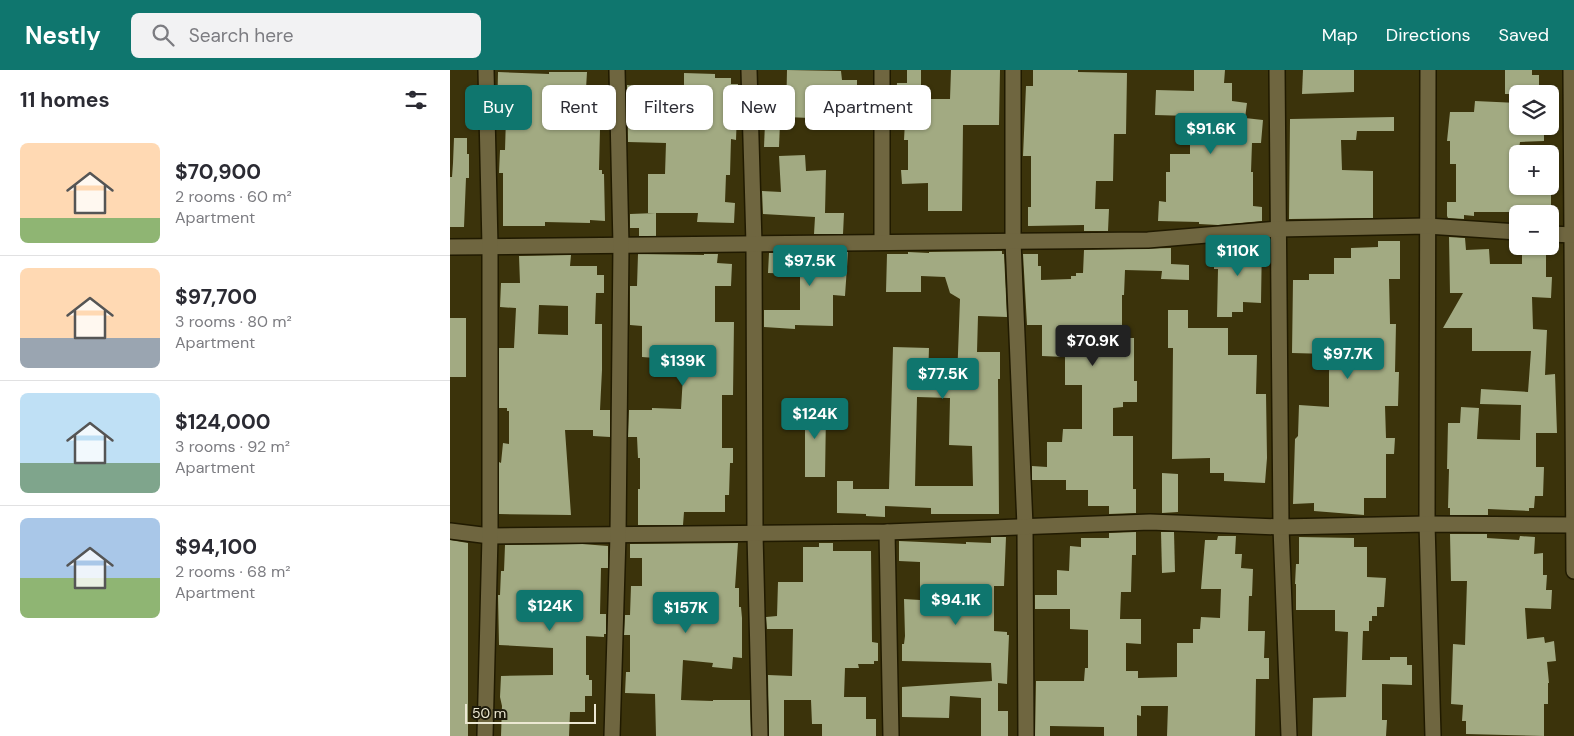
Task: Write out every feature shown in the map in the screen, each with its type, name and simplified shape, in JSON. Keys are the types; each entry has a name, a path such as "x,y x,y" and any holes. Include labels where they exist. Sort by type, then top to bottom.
{"street":[{"path":"485,736 490,536 490,246 486,70"},
{"path":"612,736 618,535 621,245 618,70"},
{"path":"750,70 754,244 755,534 760,736"},
{"path":"882,70 882,242"},
{"path":"1014,70 1013,241 1024,526 1026,736"},
{"path":"1277,70 1281,527 1288,736"},
{"path":"1428,70 1427,524 1433,736"},
{"path":"1572,70 1574,571"},
{"path":"450,247 1148,240 1278,228 1427,226 1509,231"},
{"path":"1559,234 1573,235"},
{"path":"450,531 490,536 755,534 887,532 1150,522 1281,527 1427,524 1573,525"},
{"path":"887,532 892,736"}],"building":[{"path":"787,70 841,71 842,80 857,80 857,85 805,85 805,118 795,117 795,85 787,85"},
{"path":"907,70 921,70 921,85 897,85 897,83 907,83"},
{"path":"951,70 1000,70 999,125 963,125 962,211 928,211 928,183 902,184 901,170 908,170 908,140 904,140 905,130 931,130 931,99 950,99"},
{"path":"1033,70 1127,73 1126,134 1114,134 1113,181 1096,181 1095,209 1109,209 1108,231 1084,231 1084,225 1028,226 1028,207 1031,207 1031,156 1023,156 1026,86 1033,86"},
{"path":"1194,70 1225,70 1224,83 1232,83 1232,101 1247,103 1245,118 1263,120 1261,143 1252,143 1251,172 1253,172 1253,206 1262,207 1262,221 1218,225 1199,224 1199,222 1158,221 1159,201 1166,202 1166,172 1170,172 1170,154 1190,154 1190,116 1155,115 1156,90 1194,91"},
{"path":"1303,70 1354,70 1354,92 1302,94"},
{"path":"1505,70 1532,70 1532,75 1539,75 1539,85 1509,85 1509,94 1505,94"},
{"path":"498,72 549,74 549,72 587,72 586,85 542,85 542,130 600,130 599,170 602,170 602,174 604,174 605,221 590,220 590,223 545,222 545,226 503,226 503,173 499,173 500,150 505,150 506,130 532,130 532,85 498,85"},
{"path":"684,73 715,74 715,78 731,78 731,84 738,84 723,85 723,130 736,130 736,140 731,139 730,175 726,175 725,202 735,203 734,223 697,222 698,213 648,213 648,174 665,174 666,143 628,142 628,130 713,130 713,85 684,85"},
{"path":"1475,101 1509,103 1509,135 1544,135 1544,141 1520,142 1520,145 1509,145 1509,195 1551,195 1551,205 1509,205 1509,212 1474,212 1474,216 1464,215 1464,219 1448,218 1447,202 1456,202 1456,164 1450,164 1450,141 1447,141 1450,112 1474,112"},
{"path":"1394,117 1394,131 1357,131 1356,140 1341,140 1342,170 1373,171 1373,218 1289,219 1290,119"},
{"path":"765,130 780,130 779,147 764,147"},
{"path":"454,138 467,138 467,154 469,154 469,178 466,178 464,227 450,227 450,177 452,177"},
{"path":"805,155 806,171 826,170 825,213 844,213 843,234 814,234 815,217 763,214 762,191 781,192 779,156"},
{"path":"656,213 656,236 639,236 639,228 630,228 630,214"},
{"path":"1449,237 1465,238 1466,250 1489,249 1490,264 1522,264 1522,255 1546,255 1546,277 1552,277 1551,298 1532,297 1533,329 1547,330 1545,375 1555,374 1557,433 1536,433 1536,467 1544,467 1543,496 1535,496 1534,508 1529,508 1529,511 1488,509 1488,515 1450,515 1450,508 1448,508 1449,469 1447,469 1448,423 1460,423 1461,407 1479,408 1477,439 1520,440 1521,405 1480,404 1481,389 1528,392 1531,351 1472,351 1472,328 1443,328 1463,293 1450,293"},
{"path":"1262,240 1261,303 1243,302 1243,312 1232,312 1232,317 1217,317 1218,269 1214,269 1214,248 1241,248 1241,242"},
{"path":"1378,241 1400,241 1400,279 1389,279 1390,324 1396,324 1395,372 1399,372 1398,406 1385,406 1386,438 1395,438 1394,454 1386,454 1386,498 1364,498 1364,515 1314,511 1314,503 1293,504 1295,439 1298,436 1299,405 1329,407 1329,354 1292,353 1293,280 1309,280 1309,274 1334,274 1334,258 1351,258 1351,248 1378,247"},
{"path":"1171,248 1171,264 1189,265 1189,280 1161,279 1162,271 1125,270 1124,295 1122,295 1122,338 1134,338 1134,381 1137,381 1137,402 1123,402 1123,407 1113,408 1113,436 1133,436 1133,489 1136,489 1136,513 1109,514 1109,506 1088,506 1088,490 1066,490 1066,480 1032,480 1032,466 1047,467 1047,442 1062,442 1063,429 1082,429 1082,385 1065,385 1065,357 1042,356 1042,325 1027,325 1023,254 1038,254 1038,266 1041,266 1041,280 1071,279 1071,276 1076,276 1076,273 1083,273 1084,250"},
{"path":"1002,251 1002,254 1004,254 1007,317 978,316 977,352 1000,352 1000,379 998,379 999,514 931,514 931,508 885,506 885,517 837,513 837,481 853,481 853,489 889,489 893,347 929,348 928,379 957,380 960,299 950,293 945,277 921,276 921,292 886,292 887,254","holes":["917,397 950,398 949,445 972,446 973,486 915,486"]},
{"path":"848,252 845,296 833,295 833,326 795,325 795,329 764,327 764,310 800,310 800,274 768,273 769,253"},
{"path":"638,254 718,254 717,263 732,264 731,286 715,286 715,322 734,322 733,395 722,395 722,448 733,448 733,463 730,463 729,495 725,495 725,512 684,512 683,525 638,525 640,458 638,458 637,437 628,437 629,410 652,410 652,408 681,409 683,376 655,375 655,358 642,357 642,326 630,325 630,286 637,286"},
{"path":"571,255 570,266 597,266 597,275 604,275 604,293 596,293 595,324 602,324 600,410 610,410 610,437 593,436 593,430 565,430 571,515 499,514 499,462 501,463 503,443 509,444 509,411 507,411 507,408 499,408 499,348 514,348 516,308 500,307 501,283 520,283 519,256","holes":["539,305 568,306 568,335 538,334"]},
{"path":"1168,310 1188,310 1188,328 1228,328 1228,355 1257,355 1256,394 1266,394 1267,458 1265,483 1224,481 1224,473 1210,473 1210,458 1172,459 1173,348 1168,348"},
{"path":"450,318 466,318 466,377 450,377"},
{"path":"808,401 823,401 823,413 826,413 825,477 805,477 805,413 808,413"},
{"path":"1162,473 1178,474 1178,512 1162,513"},
{"path":"1136,532 1136,555 1132,555 1131,592 1121,592 1120,619 1141,619 1141,644 1126,643 1126,671 1138,671 1138,678 1177,677 1177,643 1193,643 1193,629 1200,629 1201,617 1220,618 1221,589 1201,589 1205,540 1217,540 1218,536 1236,536 1235,554 1242,554 1241,568 1253,569 1252,596 1249,596 1248,631 1265,631 1264,658 1269,658 1269,679 1256,679 1255,736 1167,736 1168,706 1141,706 1141,716 1137,715 1137,736 1104,736 1104,727 1050,726 1050,736 1035,736 1036,681 1084,681 1085,668 1088,668 1088,630 1070,629 1070,609 1035,609 1035,595 1057,595 1057,570 1069,571 1070,546 1081,547 1081,538 1109,538 1109,533"},
{"path":"1161,532 1174,532 1175,572 1162,573"},
{"path":"1450,534 1487,534 1487,538 1519,540 1520,536 1535,537 1534,554 1543,553 1543,575 1547,575 1546,590 1552,590 1551,609 1525,608 1527,639 1544,637 1545,643 1554,641 1556,661 1547,662 1549,683 1548,704 1544,704 1544,736 1466,734 1466,721 1462,721 1463,705 1451,704 1453,644 1465,645 1467,581 1451,581"},
{"path":"991,537 1006,537 1004,586 994,586 994,631 1007,632 1007,635 1009,635 1007,684 998,683 998,711 1008,711 1008,736 981,736 981,698 950,696 949,718 902,717 902,687 992,681 991,663 902,661 902,644 904,644 905,636 904,599 920,600 920,562 899,561 899,541 966,544 966,542 991,543"},
{"path":"1299,537 1354,538 1354,547 1367,547 1367,577 1386,578 1384,607 1377,607 1377,616 1372,616 1372,621 1369,621 1369,631 1363,631 1362,660 1390,660 1390,657 1407,657 1407,665 1412,665 1412,685 1382,684 1382,720 1387,720 1386,736 1312,736 1313,698 1346,697 1348,632 1335,631 1335,610 1296,610 1295,584 1296,564 1299,564"},
{"path":"450,540 468,543 468,736 450,736"},
{"path":"738,543 735,588 739,588 739,607 741,607 742,658 733,657 732,669 712,667 713,663 683,660 681,700 750,700 751,736 656,736 655,694 625,693 626,672 630,672 630,635 624,635 625,615 630,615 631,586 642,586 642,558 630,558 630,544"},
{"path":"819,543 833,543 833,551 871,551 872,642 878,643 878,661 874,661 874,664 858,664 859,668 845,668 844,697 866,697 866,719 876,719 876,736 822,736 822,724 812,724 811,700 784,700 784,736 769,736 768,675 792,676 793,629 767,629 766,617 777,616 778,582 803,582 803,547 819,547"},
{"path":"582,544 608,546 608,568 601,568 600,614 606,614 606,634 604,634 604,637 586,636 586,675 589,675 589,680 592,680 592,696 585,696 585,712 570,712 569,736 501,736 501,676 553,675 553,648 499,645 498,595 500,595 501,571 504,571 505,545"}]}
